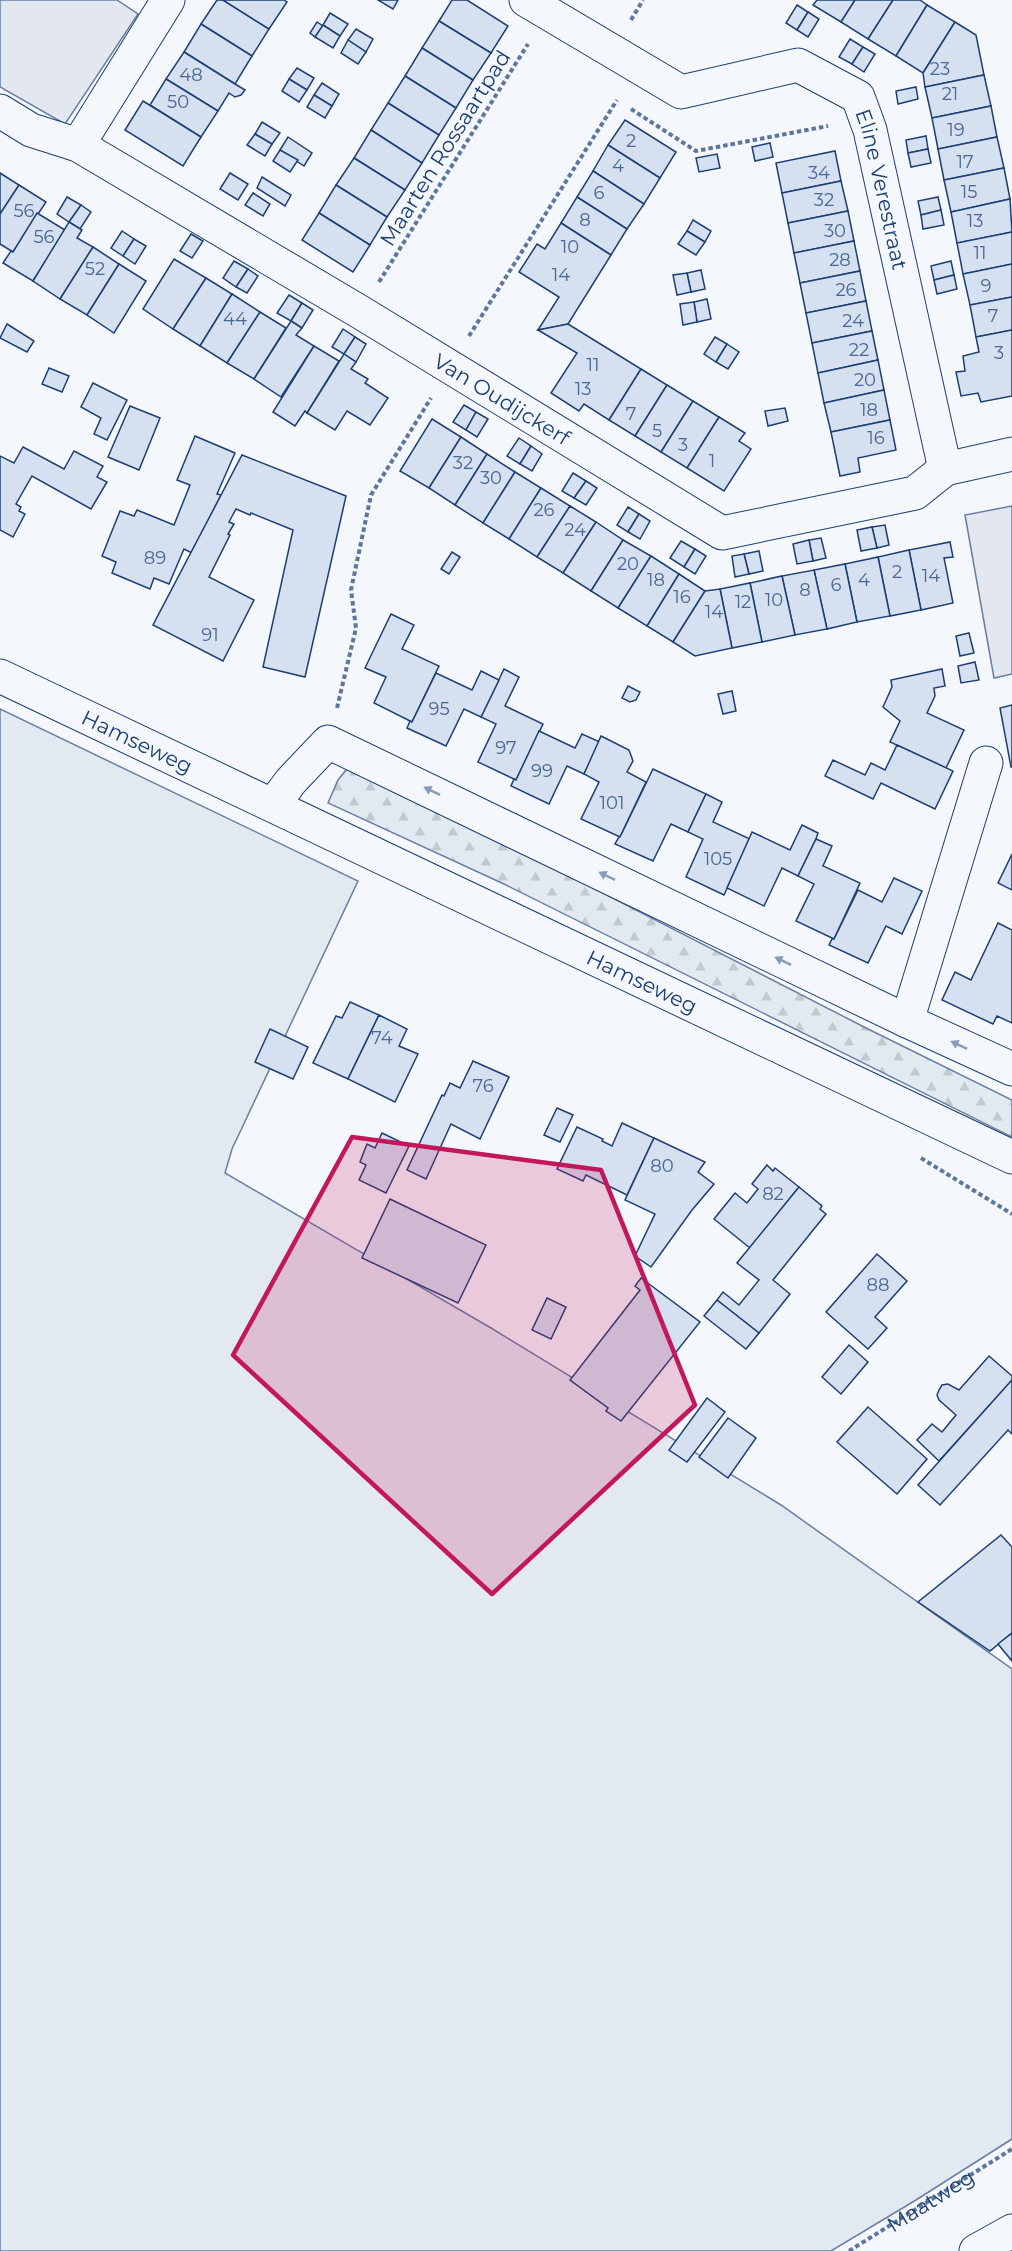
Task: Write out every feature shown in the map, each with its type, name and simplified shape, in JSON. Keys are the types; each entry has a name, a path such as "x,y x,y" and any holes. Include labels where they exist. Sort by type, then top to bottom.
{"street":[{"path":"0,111 31,130 78,145 168,0"},
{"name":"Eline Verestraat","path":"536,6 681,92 798,65 858,97 870,129 945,469"},
{"name":"Van Oudijckerf","path":"78,145 360,312 722,533 915,493 945,469"},
{"path":"945,469 1012,454"},
{"name":"Hamseweg","path":"0,676 282,793 1012,1157"},
{"path":"282,793 328,741 1012,1070"},
{"path":"907,1021 986,763"},
{"path":"975,2251 1012,2231"}],"path":[{"name":"Maarten Rossaartpad","path":"360,312 536,6"},
{"path":"328,741 356,628 351,590 370,495 616,100"},
{"name":"Maatweg","path":"849,2251 1012,2149"}],"highlighted area":[{"path":"352,1137 601,1170 695,1405 492,1594 233,1355"}],"green space":[{"path":"0,709 358,881 232,1149 225,1173 491,1328 781,1505 1012,1669 1012,2139 831,2251 0,2251"},
{"path":"351,764 868,1029 1012,1100 1012,1137 504,884 328,803 338,780"}],"shaded area":[{"path":"0,0 117,0 138,14 65,124 0,87"},
{"path":"1012,506 1012,674 994,678 965,515"}],"building":[{"path":"217,0 223,0 269,29 252,56 201,24"},
{"path":"223,0 284,0 287,2 269,29"},
{"path":"378,0 398,0 393,9"},
{"path":"452,0 467,0 508,26 491,53 439,21"},
{"path":"817,0 855,0 841,22 813,5"},
{"path":"855,0 893,0 868,39 841,22"},
{"path":"893,0 920,0 927,5 896,56 868,39"},
{"path":"797,5 808,12 797,30 786,23"},
{"path":"927,5 955,22 923,73 896,56"},
{"path":"808,12 819,19 808,37 797,30"},
{"path":"330,13 348,24 340,36 323,25"},
{"path":"439,21 491,53 473,80 422,48"},
{"path":"317,22 323,26 315,37 310,33"},
{"path":"955,22 976,35 984,75 925,87 923,73"},
{"path":"201,24 252,56 235,84 184,52"},
{"path":"323,25 340,36 333,48 315,37"},
{"path":"356,29 373,39 366,52 348,40"},
{"path":"850,39 863,47 852,64 839,57"},
{"path":"348,40 366,52 358,64 341,53"},
{"path":"863,47 875,54 864,72 852,64"},
{"path":"422,48 473,80 456,108 405,76"},
{"path":"184,52 245,90 241,95 235,97 229,93 218,111 166,79"},
{"path":"297,68 314,78 307,90 289,79"},
{"path":"984,75 991,106 932,118 925,87"},
{"path":"405,76 456,108 439,135 388,103"},
{"path":"166,79 218,111 201,137 150,105"},
{"path":"289,79 307,90 299,102 282,91"},
{"path":"322,83 339,94 332,106 314,95"},
{"path":"916,87 918,99 898,104 896,91"},
{"path":"314,95 332,106 325,118 307,107"},
{"path":"143,101 201,137 183,166 125,130"},
{"path":"388,103 439,135 422,163 371,130"},
{"path":"991,106 997,137 938,149 932,118"},
{"path":"625,120 676,152 660,178 608,145"},
{"path":"262,122 280,133 272,144 255,134"},
{"path":"371,130 422,163 405,190 354,158"},
{"path":"255,134 272,144 265,156 247,145"},
{"path":"926,136 928,149 908,153 906,140"},
{"path":"288,137 312,153 304,166 280,150"},
{"path":"997,137 1004,168 944,180 938,149"},
{"path":"770,143 773,157 755,161 752,147"},
{"path":"608,145 660,178 644,204 593,171"},
{"path":"928,149 931,163 911,167 908,153"},
{"path":"280,150 298,160 290,172 273,161"},
{"path":"835,151 841,181 782,193 776,163"},
{"path":"717,154 720,168 699,172 696,158"},
{"path":"354,158 405,190 387,217 336,185"},
{"path":"1004,168 1010,199 951,212 944,180"},
{"path":"593,171 644,204 627,229 577,197"},
{"path":"0,173 19,185 0,214"},
{"path":"230,173 248,184 238,200 220,189"},
{"path":"262,177 291,195 285,206 257,188"},
{"path":"841,181 848,211 788,223 782,193"},
{"path":"19,185 46,202 13,252 0,244 0,214"},
{"path":"336,185 387,217 370,245 319,213"},
{"path":"253,193 270,204 263,216 245,205"},
{"path":"67,197 81,205 69,222 57,214"},
{"path":"577,197 627,229 611,255 561,223"},
{"path":"938,197 941,210 921,215 918,201"},
{"path":"1010,199 1012,232 957,243 951,212"},
{"path":"81,205 91,212 80,229 69,222"},
{"path":"941,210 944,225 923,229 921,215"},
{"path":"848,211 854,241 794,253 788,223"},
{"path":"37,213 65,230 33,281 3,263 11,251 13,252"},
{"path":"319,213 370,245 353,272 302,240"},
{"path":"693,220 711,231 705,242 687,231"},
{"path":"69,222 82,230 77,238 93,247 60,299 33,281"},
{"path":"561,223 611,255 568,324 538,330 559,297 519,272 537,244 545,249"},
{"path":"122,231 134,239 123,256 111,248"},
{"path":"687,231 705,242 696,255 678,244"},
{"path":"1012,232 1012,264 963,274 957,243"},
{"path":"191,234 203,241 192,258 180,251"},
{"path":"134,239 146,246 135,264 123,256"},
{"path":"854,241 860,271 800,283 794,253"},
{"path":"93,247 119,264 87,315 60,299"},
{"path":"174,259 206,278 173,329 143,309"},
{"path":"234,261 248,269 236,287 223,278"},
{"path":"951,261 954,275 934,280 931,266"},
{"path":"119,264 146,281 114,333 87,315"},
{"path":"1012,264 1012,297 970,305 963,274"},
{"path":"248,269 258,276 247,293 236,287"},
{"path":"701,270 705,289 691,292 687,273"},
{"path":"860,271 866,301 806,313 800,283"},
{"path":"687,273 691,292 677,295 673,275"},
{"path":"954,275 957,289 937,294 934,280"},
{"path":"206,278 232,294 200,346 173,329"},
{"path":"232,294 260,312 227,363 200,346"},
{"path":"289,295 302,303 291,321 277,313"},
{"path":"1012,297 1012,330 976,337 970,305"},
{"path":"707,299 711,319 697,322 694,302"},
{"path":"866,301 872,331 812,343 806,313"},
{"path":"694,302 697,322 683,325 680,304"},
{"path":"302,303 313,310 302,328 291,321"},
{"path":"260,312 286,328 254,379 227,363"},
{"path":"291,321 302,328 296,335 314,346 281,397 254,379"},
{"path":"7,324 34,341 27,352 0,338"},
{"path":"568,324 641,369 609,420 584,404 579,411 551,393 577,353 538,330"},
{"path":"343,329 355,337 344,354 332,347"},
{"path":"1012,330 1012,396 981,402 978,393 961,396 956,372 965,371 963,356 979,352 976,337"},
{"path":"872,331 878,360 818,373 812,343"},
{"path":"355,337 366,344 356,362 344,354"},
{"path":"715,337 727,344 716,362 704,354"},
{"path":"727,344 739,352 728,369 716,362"},
{"path":"314,346 339,361 307,413 305,411 295,426 273,412"},
{"path":"344,354 356,362 351,369 368,379 365,383 388,398 370,425 347,411 335,430 307,413"},
{"path":"878,360 884,390 824,403 818,373"},
{"path":"49,368 69,376 62,392 42,384"},
{"path":"641,369 667,385 635,436 609,420"},
{"path":"93,383 127,400 107,440 94,434 101,418 81,407"},
{"path":"667,385 693,401 661,452 635,436"},
{"path":"884,390 890,420 831,432 824,403"},
{"path":"693,401 719,417 687,468 661,452"},
{"path":"464,405 476,412 466,430 453,422"},
{"path":"130,406 160,418 139,470 108,457"},
{"path":"785,408 788,421 768,426 765,411"},
{"path":"476,412 488,419 477,437 466,430"},
{"path":"719,417 745,433 739,441 751,449 724,491 687,468"},
{"path":"432,419 461,437 429,488 400,471"},
{"path":"890,420 896,450 858,458 860,472 840,476 831,432"},
{"path":"195,436 235,453 217,494 221,495 192,553 184,549 169,584 154,578 150,589 112,573 116,562 102,556 120,511 134,516 137,510 174,525 190,485 177,480"},
{"path":"461,437 487,454 455,505 429,488"},
{"path":"519,438 531,446 520,464 507,456"},
{"path":"531,446 542,454 532,471 520,464"},
{"path":"23,447 64,469 74,451 103,466 97,477 107,482 91,509 32,476 16,504 21,507 19,511 25,514 13,537 0,530 0,456 14,463"},
{"path":"487,454 515,472 483,523 455,505"},
{"path":"242,455 346,496 305,677 263,667 293,530 251,513 250,515 236,509 229,522 234,524 228,534 230,535 209,577 254,600 223,661 153,625"},
{"path":"515,472 541,488 509,539 483,523"},
{"path":"573,473 586,481 574,498 562,491"},
{"path":"586,481 597,488 586,505 574,498"},
{"path":"541,488 570,506 537,557 509,539"},
{"path":"570,506 596,522 563,573 537,557"},
{"path":"628,507 639,514 628,532 617,525"},
{"path":"639,514 650,521 640,539 628,532"},
{"path":"596,522 623,540 591,591 563,573"},
{"path":"885,525 889,545 877,548 872,527"},
{"path":"872,527 877,548 861,551 857,530"},
{"path":"821,538 826,558 813,561 809,540"},
{"path":"623,540 651,556 618,608 591,591"},
{"path":"809,540 813,561 797,564 793,544"},
{"path":"681,541 695,549 684,567 670,558"},
{"path":"950,542 953,557 944,558 953,603 921,610 909,550"},
{"path":"695,549 706,556 695,574 684,567"},
{"path":"909,550 921,610 890,616 878,557"},
{"path":"759,551 763,571 749,574 744,554"},
{"path":"452,552 460,557 449,574 441,569"},
{"path":"744,554 749,574 735,577 732,556"},
{"path":"651,556 679,574 647,626 618,608"},
{"path":"878,557 890,616 857,622 845,564"},
{"path":"845,564 857,622 827,629 814,570"},
{"path":"814,570 827,629 795,635 782,576"},
{"path":"679,574 705,591 673,642 647,626"},
{"path":"782,576 795,635 762,642 750,583"},
{"path":"750,583 762,642 732,648 720,589"},
{"path":"720,589 732,648 695,656 673,642 705,591"},
{"path":"391,614 414,625 402,649 439,666 412,722 374,703 386,677 365,668"},
{"path":"969,633 974,653 960,656 956,636"},
{"path":"975,662 979,680 961,683 958,666"},
{"path":"504,669 519,677 505,706 543,724 516,780 478,762 496,724 481,717"},
{"path":"942,669 945,686 934,688 935,696 927,713 964,730 946,768 890,742 900,721 883,707 892,687 891,680"},
{"path":"481,671 499,680 481,717 464,709 446,746 407,728 436,673 472,690"},
{"path":"628,686 640,692 636,700 630,702 622,698"},
{"path":"732,691 736,711 723,714 718,694"},
{"path":"1012,705 1012,767 1011,767 1000,708"},
{"path":"539,731 575,748 582,734 600,742 584,774 567,766 549,804 511,786"},
{"path":"601,736 629,750 633,761 627,772 646,782 620,837 581,819 599,782 584,774"},
{"path":"897,745 953,771 935,809 881,783 873,799 825,776 833,760 865,775 871,763 885,770"},
{"path":"653,769 706,794 688,832 671,824 653,861 615,844"},
{"path":"706,794 722,802 713,822 750,839 724,895 686,877 703,839 688,832"},
{"path":"802,825 818,833 816,839 798,876 782,868 764,906 727,888 752,832 790,850"},
{"path":"816,839 832,846 823,866 860,883 834,939 796,921 814,884 798,876"},
{"path":"1012,854 1012,890 998,883"},
{"path":"894,878 922,891 902,934 886,926 868,963 829,945 858,890 882,902"},
{"path":"998,923 1012,930 1012,1023 997,1016 993,1024 942,1000 955,972 971,980"},
{"path":"350,1002 379,1015 348,1079 313,1063 336,1016 342,1018"},
{"path":"379,1015 407,1029 399,1046 418,1054 395,1102 348,1079"},
{"path":"270,1029 308,1047 293,1079 255,1062"},
{"path":"473,1061 509,1077 480,1139 451,1124 426,1179 407,1170 442,1095 444,1096 450,1083 460,1088"},
{"path":"557,1108 573,1115 560,1142 544,1135"},
{"path":"622,1123 654,1138 627,1195 586,1175 583,1181 557,1169 577,1127 603,1139 602,1141 612,1146"},
{"path":"382,1133 409,1146 386,1193 359,1180 366,1165 360,1162 367,1144 375,1148"},
{"path":"654,1138 705,1162 698,1172 714,1184 692,1210 651,1267 635,1256 655,1214 625,1200"},
{"path":"767,1165 773,1171 775,1168 799,1187 750,1248 714,1219 735,1193 747,1203 758,1189 752,1184"},
{"path":"799,1187 822,1206 820,1209 826,1214 773,1280 790,1294 759,1333 717,1300 723,1292 739,1305 759,1280 737,1263"},
{"path":"390,1199 486,1245 458,1303 362,1258"},
{"path":"877,1254 907,1281 875,1317 887,1328 868,1349 826,1312"},
{"path":"641,1278 700,1322 621,1421 606,1411 608,1408 570,1380 640,1290 635,1286"},
{"path":"547,1298 566,1307 551,1339 532,1330"},
{"path":"717,1300 759,1333 746,1349 704,1316"},
{"path":"849,1345 868,1362 841,1394 822,1377"},
{"path":"989,1356 1012,1376 1012,1380 939,1461 917,1440 932,1424 942,1432 956,1415 939,1400 937,1395 939,1390 942,1385 948,1384 959,1390"},
{"path":"1012,1380 1012,1434 1008,1430 940,1505 918,1485"},
{"path":"707,1398 725,1412 687,1462 669,1450"},
{"path":"868,1407 927,1459 897,1494 837,1442"},
{"path":"728,1418 756,1438 728,1478 699,1457"},
{"path":"1001,1535 1012,1547 1012,1633 990,1651 918,1602"},
{"path":"1012,1633 1012,1661 998,1644"}]}
